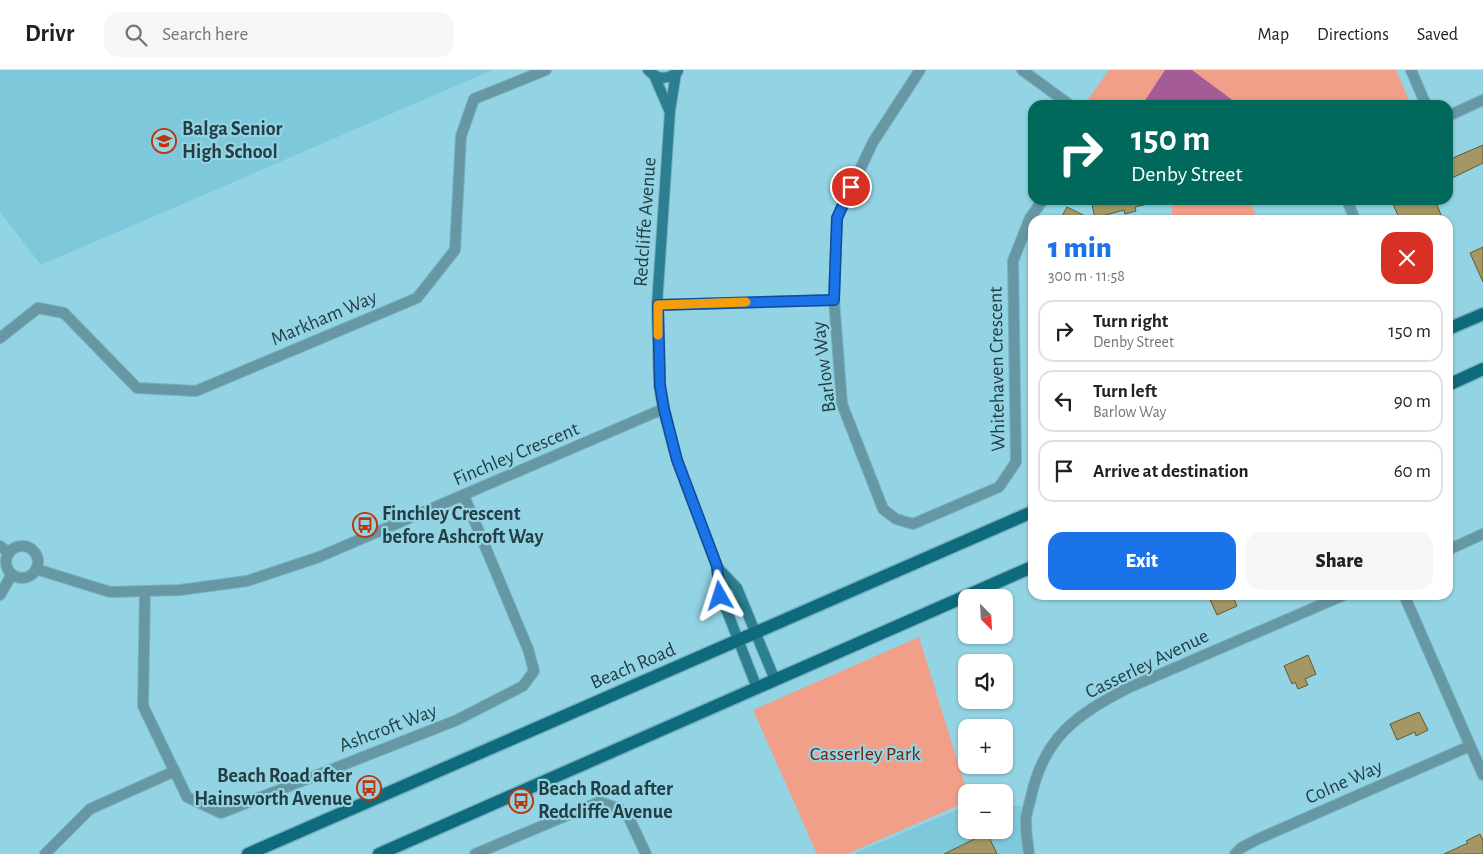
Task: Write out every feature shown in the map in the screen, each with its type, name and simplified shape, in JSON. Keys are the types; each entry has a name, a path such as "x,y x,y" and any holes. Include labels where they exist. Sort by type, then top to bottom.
{"main road":[{"path":"1453,327 1483,314"},
{"path":"1453,383 1483,369"},
{"name":"Beach Road","path":"248,854 1028,514"},
{"path":"379,854 1028,569"}],"street":[{"name":"Markham Way","path":"0,338 38,308 64,313 137,388 196,391 417,298 455,250 461,136 474,99 546,70"},
{"name":"Barlow Way","path":"896,519 883,509 842,404 834,300 837,218 874,142 920,70"},
{"path":"1022,70 1063,100"},
{"path":"1411,70 1424,100"},
{"path":"649,72 666,78 678,72"},
{"name":"Redcliffe Avenue","path":"649,72 670,111"},
{"name":"Redcliffe Avenue","path":"678,72 670,111 658,305 660,385 677,460 717,566 720,596 757,688"},
{"path":"1453,114 1483,100"},
{"name":"Whitehaven Crescent","path":"896,519 913,524 999,487 1016,462 1013,261 1028,223"},
{"path":"658,305 834,300"},
{"name":"Finchley Crescent","path":"36,569 110,592 180,590 247,581 319,557 664,409"},
{"name":"Ashcroft Way","path":"145,591 143,706 187,798 221,812 457,720 523,686 534,670 528,649 464,496"},
{"path":"1453,548 1483,534"},
{"path":"0,546 9,553"},
{"path":"18,547 29,548 38,561 36,569 32,574 22,578 12,574 7,565 9,553 18,547"},
{"name":"Redcliffe Avenue","path":"717,566 737,588 775,680"},
{"path":"0,595 12,574"},
{"name":"Casserley Avenue","path":"1029,854 1026,822 1035,779 1050,748 1073,721 1128,688 1332,600"},
{"path":"1406,600 1483,775"},
{"name":"Colne Way","path":"1236,854 1241,848 1258,839 1470,746"},
{"path":"45,854 90,809 175,771"},
{"path":"476,854 599,802 618,808 628,816 646,854"}],"shaded area":[{"name":"Balga Senior High School","path":"0,70 493,70 41,265 0,212"},
{"path":"1165,70 1192,70 1232,100 1145,100"},
{"path":"1013,806 1021,806 1020,822 1023,854 853,854 958,809 958,839 1013,839"}],"green space":[{"path":"1109,70 1165,70 1145,100 1087,100"},
{"path":"1192,70 1396,70 1409,100 1232,100"},
{"path":"1172,205 1251,205 1256,215 1172,215"},
{"name":"Casserley Park","path":"919,637 958,763 958,774 961,774 965,784 958,784 958,805 847,854 817,854 753,710"}],"building":[{"path":"1483,145 1483,163 1453,178 1453,158"},
{"path":"1092,205 1144,205 1135,207 1136,211 1125,214 1124,210 1106,215 1094,215"},
{"path":"1393,205 1437,205 1441,215 1398,215"},
{"path":"1067,207 1083,215 1063,215"},
{"path":"1483,247 1483,282 1470,253"},
{"path":"1210,600 1234,600 1237,606 1217,615"},
{"path":"1308,655 1316,674 1305,679 1308,685 1298,689 1295,682 1292,684 1284,666"},
{"path":"1419,712 1428,730 1416,736 1415,732 1397,740 1390,724"},
{"path":"1480,834 1483,840 1483,854 1444,854 1468,843 1466,841"},
{"path":"975,839 990,839 997,854 944,854"}],"slow traffic":[{"path":"658,335 658,305 746,302"}],"place":[{"name":"Balga Senior High School","path":"164,141"},
{"name":"Finchley Crescent before Ashcroft Way","path":"365,525"},
{"name":"Beach Road after Hainsworth Avenue","path":"369,788"},
{"name":"Beach Road after Redcliffe Avenue","path":"521,801"}],"route":[{"path":"720,596 717,566 677,460 664,409 660,385 658,305 834,300 837,218 851,187"}]}
